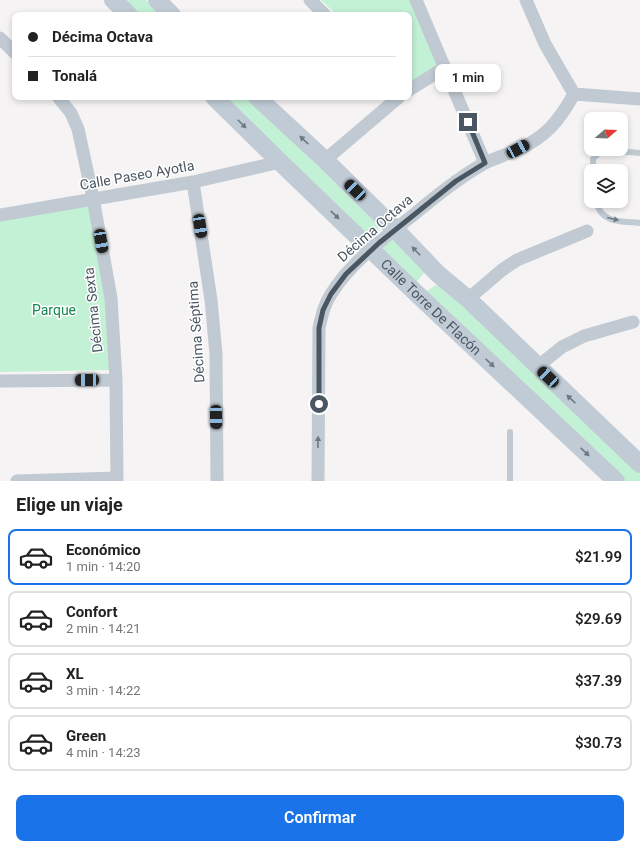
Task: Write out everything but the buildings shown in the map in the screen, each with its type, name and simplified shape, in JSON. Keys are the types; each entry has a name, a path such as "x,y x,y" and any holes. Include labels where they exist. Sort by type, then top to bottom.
{"street":[{"path":"113,0 126,12"},
{"path":"157,0 169,12"},
{"path":"310,0 322,12"},
{"path":"416,0 485,163"},
{"path":"526,0 545,44 574,94 640,99"},
{"path":"0,38 12,50"},
{"path":"412,88 444,68"},
{"name":"Décima Octava","path":"318,481 319,328 323,310 331,294 346,274 371,250 456,181 485,163 518,149 547,132 563,114 574,94"},
{"name":"Décima Sexta","path":"60,100 71,113 78,129 93,198 110,298 116,380 117,480"},
{"name":"Calle Torre De Flacón","path":"221,100 280,162 416,294 616,481"},
{"name":"Calle Torre De Flacón","path":"260,100 325,160 438,274 468,299 537,367 640,464"},
{"path":"325,160 395,100"},
{"name":"Calle Paseo Ayotla","path":"0,215 193,182 280,162"},
{"name":"Décima Séptima","path":"193,182 211,300 215,346 217,481"},
{"path":"468,299 502,270 517,260 587,231"},
{"path":"416,294 438,274"},
{"path":"537,367 562,347 584,336 633,322"},
{"path":"0,382 116,380"},
{"path":"17,481 117,480"}],"lane":[{"path":"593,164 593,159 601,151 606,150 640,153"},
{"path":"598,208 601,214 611,220 640,223"},
{"path":"510,432 510,481"}],"green space":[{"path":"122,0 146,0 158,12 134,12"},
{"path":"321,0 414,0 439,63 412,82 412,12 334,12"},
{"path":"229,100 251,100 378,225 379,233 376,236 368,237"},
{"name":"Parque","path":"91,204 108,298 109,370 0,372 0,221"},
{"path":"394,239 428,268 414,285 381,247"},
{"path":"442,281 640,471 640,481 625,481 427,291"}],"route":[{"path":"319,404 319,328 323,310 331,294 346,274 395,229 456,181 485,163 468,122"}]}
